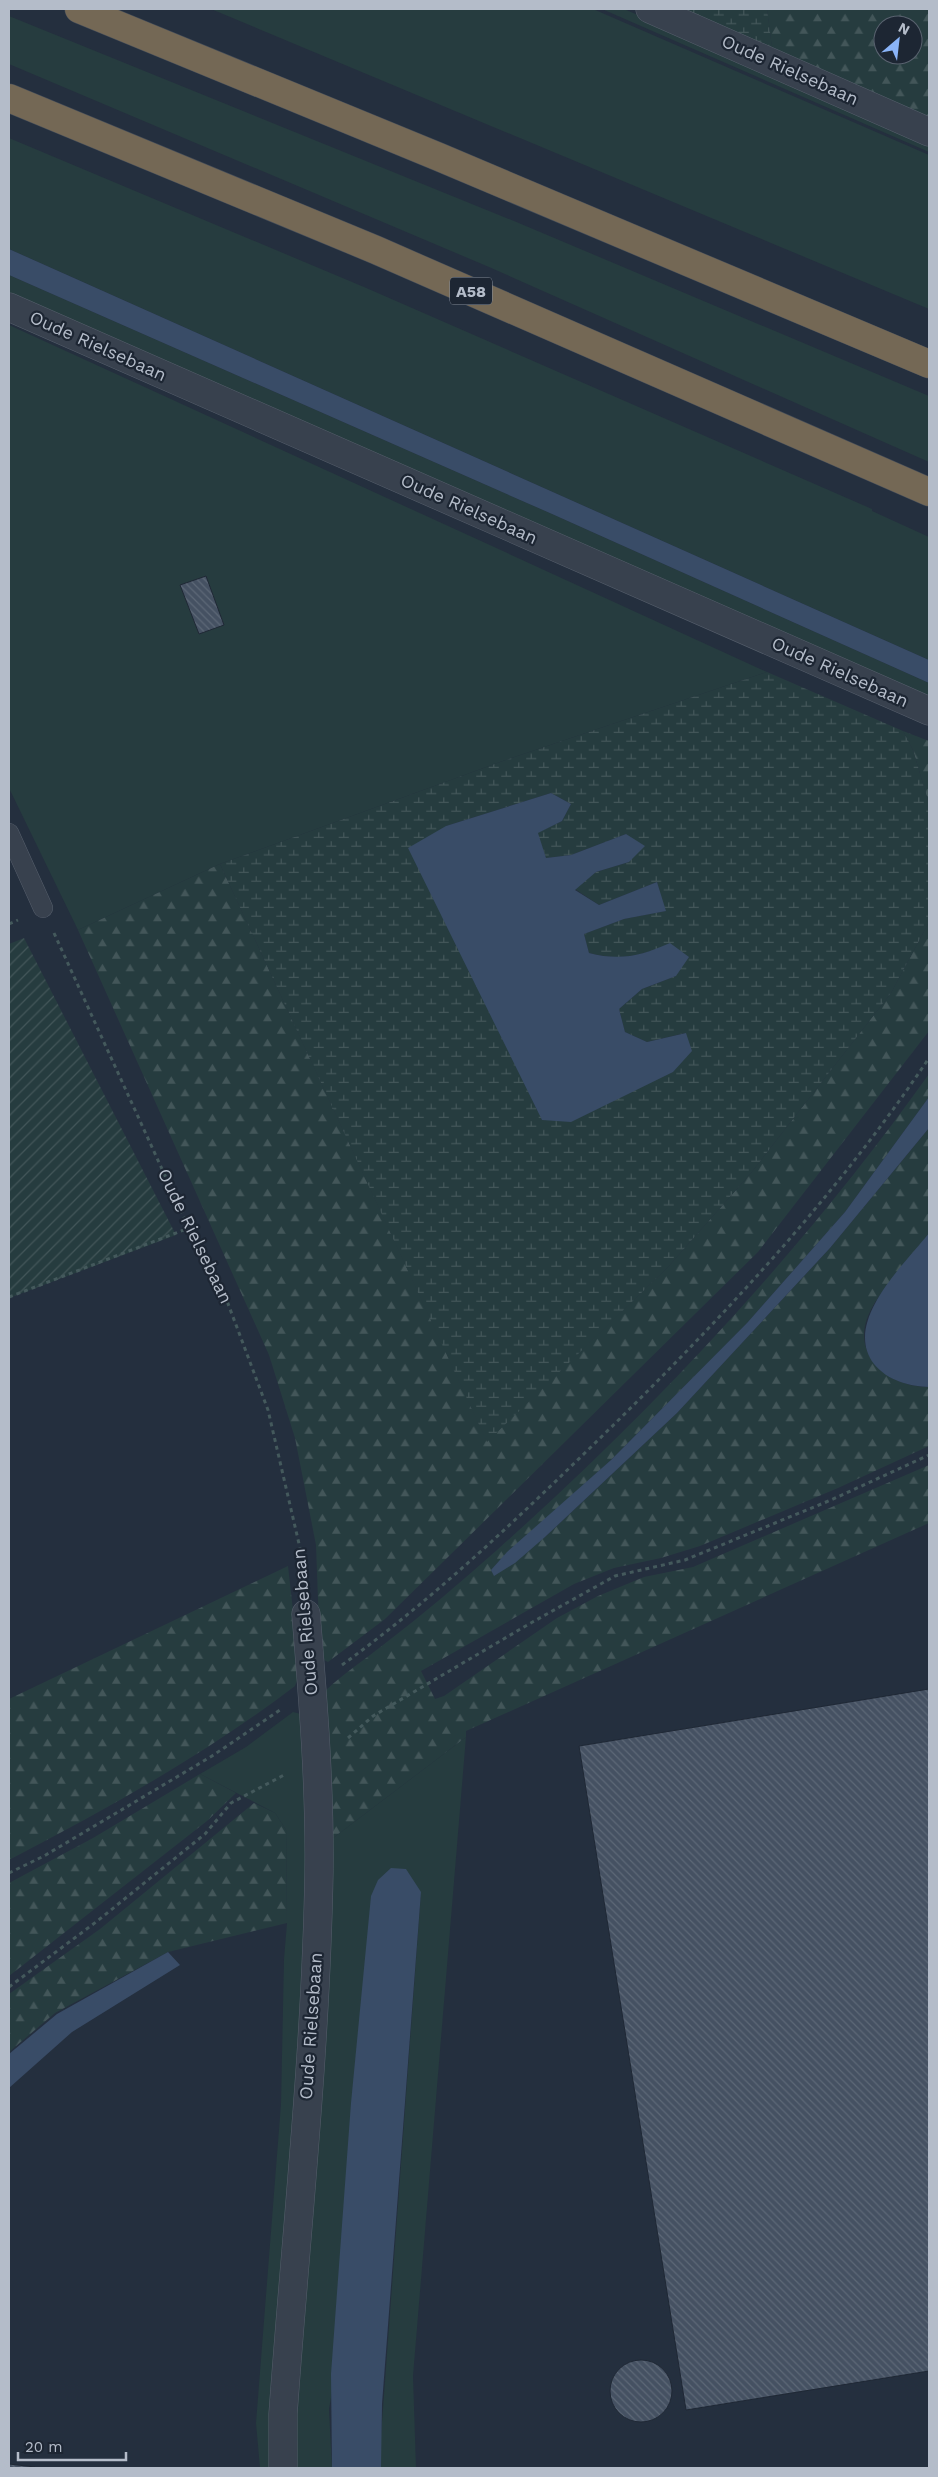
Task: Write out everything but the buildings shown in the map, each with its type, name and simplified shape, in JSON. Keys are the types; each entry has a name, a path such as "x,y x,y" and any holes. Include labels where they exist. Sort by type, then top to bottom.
{"highway":[{"path":"79,9 448,160 929,364"},
{"name":"A58","path":"9,98 376,250 929,492"}],"street":[{"name":"Oude Rielsebaan","path":"650,9 929,132"},
{"name":"Oude Rielsebaan","path":"9,307 929,711"},
{"name":"Oude Rielsebaan","path":"283,2468 283,2414 317,1942 319,1870 312,1688 306,1614"}],"lane":[{"path":"9,834 43,908"}],"path":[{"name":"Oude Rielsebaan","path":"43,908 189,1228 224,1293 268,1410 303,1561 306,1614"},
{"path":"9,1872 44,1856 212,1756 312,1688 364,1650 505,1531 680,1361 733,1303 822,1200 929,1058"},
{"path":"9,1297 189,1228"},
{"path":"9,1987 96,1922 205,1834 231,1803 275,1779 315,1761 345,1741 373,1716 528,1624 615,1576 685,1560 831,1500 929,1455"}],"green space":[{"path":"211,9 593,9 929,155 929,309"},
{"path":"602,9 624,9 929,142 929,152"},
{"path":"672,9 767,9 773,55"},
{"path":"767,9 929,9 929,125 773,55"},
{"path":"9,16 514,221 929,396 929,462 489,267 9,64"},
{"path":"9,138 364,287 872,509 872,511 929,537 929,660 9,249"},
{"path":"9,275 552,514 929,683 929,701 9,295"},
{"path":"9,325 767,672 503,761 220,864 78,930 9,788"},
{"path":"767,672 903,731 913,750 929,804 929,922 891,993 751,1173 668,1267 487,1442 220,864 503,761","holes":["551,793 571,804 562,821 537,833 546,858 571,855 626,834 629,862 596,872 575,889 599,905 657,882 665,911 624,919 584,934 589,953 611,957 640,954 670,944 676,976 642,989 619,1009 625,1032 647,1042 685,1033 542,1120 446,826"]},
{"path":"903,731 929,741 929,804 913,750"},
{"path":"220,864 487,1441 668,1267 751,1173 891,993 929,922 929,1031 758,1252 385,1619 328,1662 322,1659 320,1653 316,1545 295,1438 269,1355 78,930"},
{"path":"24,938 176,1235 9,1298 9,944"},
{"path":"929,1074 929,1097 845,1212 747,1323 611,1460 495,1565 545,1537 677,1413 830,1248 929,1128 930,1201 928,1234 880,1295 870,1312 864,1329 866,1346 880,1370 899,1382 929,1387 929,1446 838,1488 700,1546 661,1558 614,1568 574,1584 421,1671 435,1699 444,1696 557,1618 598,1596 644,1577 693,1567 929,1465 929,1523 466,1731 466,1737 329,1841 325,1691 398,1634 497,1550 556,1496 671,1383 780,1264 881,1139"},
{"path":"288,1566 300,1673 295,1686 227,1735 155,1779 83,1821 9,1860 9,1699"},
{"path":"293,1712 301,1714 306,1829 305,1955 271,2468 260,2468 256,2423 281,2104 284,1959 287,1923 286,1830 275,1813 200,1774 246,1747"},
{"path":"466,1737 413,2376 416,2468 381,2468 381,2436 421,1892 329,2409 332,2468 293,2468 329,1841"},
{"path":"200,1774 236,1793 207,1821 9,1976 9,1883 93,1838"},
{"path":"254,1803 275,1813 286,1830 287,1923 168,1952 55,2013 9,2052 9,1994 100,1929"}],"water":[{"path":"9,249 929,660 929,683 552,514 9,275"},
{"path":"551,793 571,804 562,821 538,833 546,858 571,855 626,834 645,846 629,862 596,872 575,890 599,905 657,882 666,911 624,919 584,934 589,953 611,957 630,956 670,943 689,957 676,976 642,989 619,1009 625,1032 647,1042 686,1033 692,1051 673,1072 571,1122 542,1120 408,848 446,826"},
{"path":"929,1097 929,1128 830,1248 677,1413 545,1537 515,1563 494,1576 491,1570 507,1552 611,1460 747,1323 845,1212"},
{"path":"929,1233 929,1387 899,1382 880,1370 874,1364 866,1348 866,1330 871,1313 880,1295 892,1277"},
{"path":"391,1868 406,1869 421,1892 382,2404 381,2468 332,2468 331,2374 351,2103 371,1896 378,1880"},
{"path":"168,1952 180,1965 72,2032 9,2088 9,2054 57,2014"}]}
